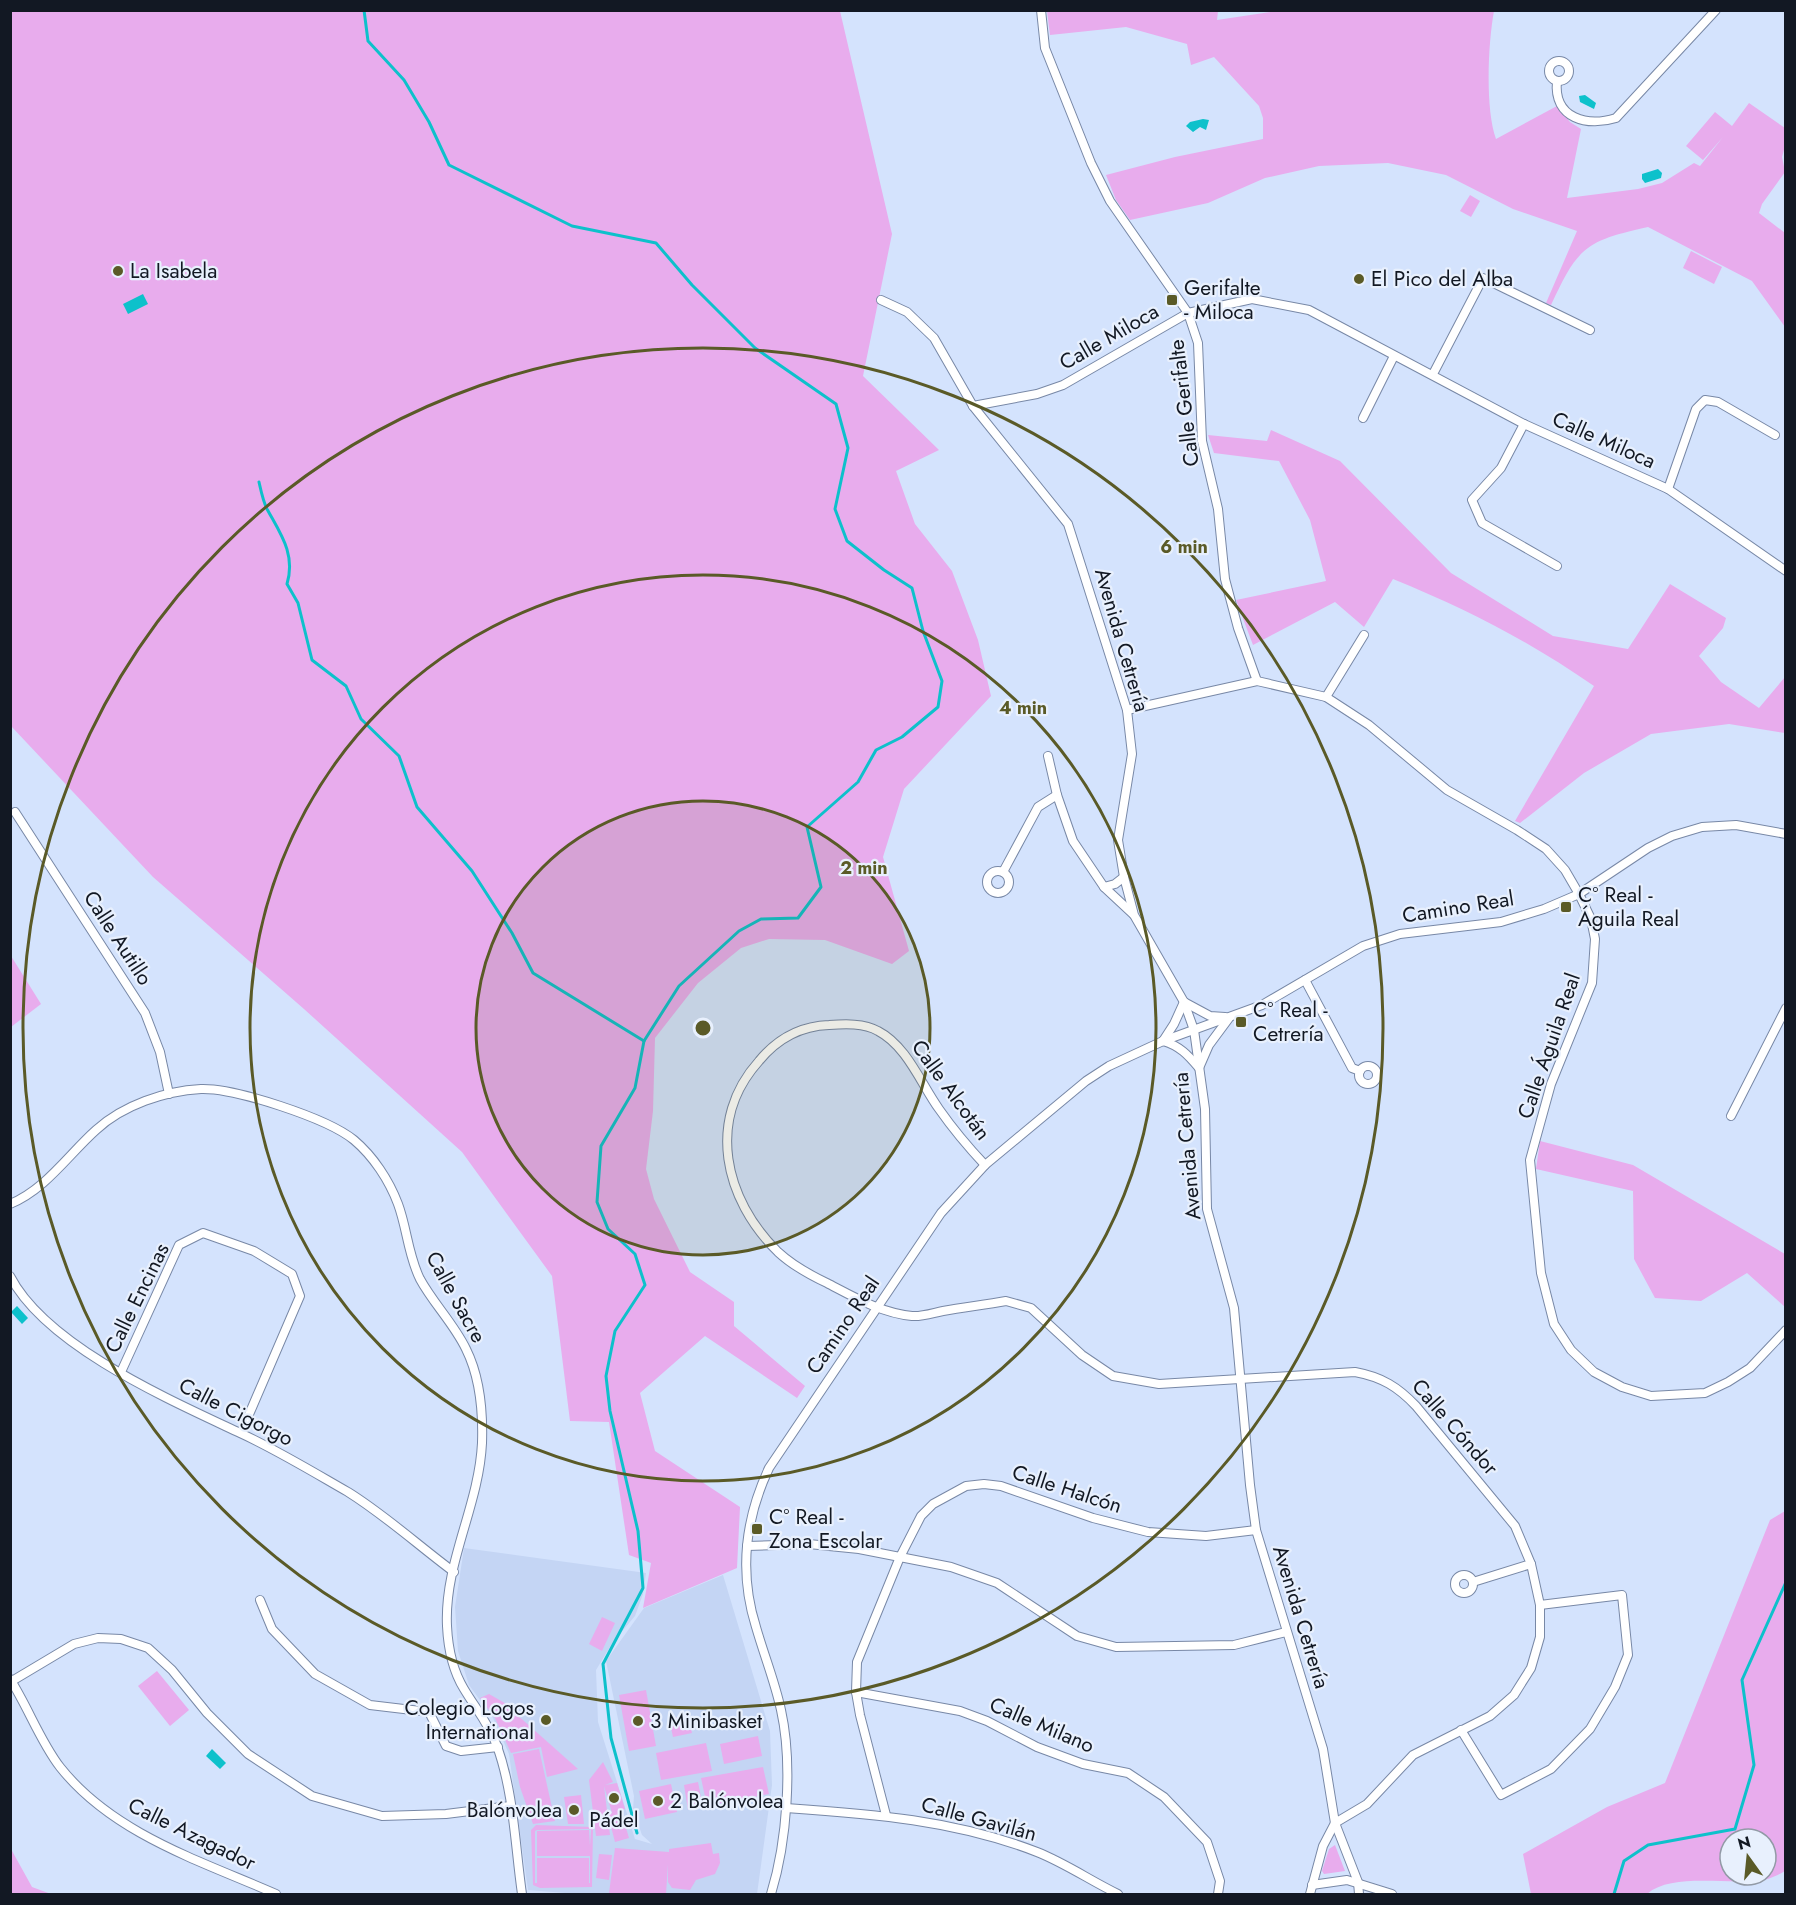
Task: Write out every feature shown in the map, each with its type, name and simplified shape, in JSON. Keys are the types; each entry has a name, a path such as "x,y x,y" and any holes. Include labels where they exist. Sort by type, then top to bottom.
{"street":[{"name":"Calle Gerifalte","path":"1041,10 1045,48 1091,163 1110,201 1188,313 1198,344 1202,441 1218,508 1225,579 1238,628 1257,681"},
{"path":"1557,81 1563,107 1581,122 1599,123 1616,118 1716,10"},
{"path":"1433,374 1483,278 1590,330"},
{"name":"Calle Miloca","path":"973,405 1037,394 1063,385 1188,313 1252,299 1309,310 1524,424 1668,489 1785,571"},
{"name":"Avenida Cetrería","path":"881,300 907,312 934,338 973,405 1068,524 1127,710 1132,754 1118,840 1124,877 1134,915 1184,1002 1194,1030 1205,1109 1207,1209 1234,1308 1256,1530 1323,1749 1335,1823 1358,1882 1359,1894"},
{"path":"1363,418 1394,356"},
{"name":"Calle Miloca","path":"1668,489 1696,409 1705,400 1719,402 1775,435"},
{"name":"Calle Miloca","path":"1524,424 1501,468 1472,500 1482,523 1557,566"},
{"path":"1326,697 1364,635"},
{"name":"Calle Águila Real","path":"1127,710 1257,681 1326,697 1369,725 1447,790 1546,849 1565,870 1579,894 1591,919 1595,939 1592,983 1551,1084 1530,1160 1541,1273 1545,1298 1554,1324 1571,1350 1594,1372 1622,1387 1651,1396 1705,1393 1728,1382 1750,1368 1785,1330"},
{"path":"1047,756 1057,795 1073,841 1104,887 1134,915"},
{"path":"1003,872 1038,807 1057,795"},
{"name":"Calle Autillo","path":"15,812 145,1013 160,1052 169,1094"},
{"name":"Camino Real","path":"773,1891 786,1808 789,1760 781,1708 752,1612 747,1580 747,1546 753,1507 769,1468 941,1213 986,1166 1086,1081 1109,1066 1163,1041 1262,1005 1363,946 1400,933 1501,922 1579,894 1648,848 1672,836 1702,827 1736,825 1785,834"},
{"path":"1104,887 1115,885 1124,877"},
{"path":"1305,980 1352,1068 1360,1071"},
{"path":"1184,1002 1210,1016 1229,1017 1209,1045 1199,1068 1186,1052 1175,1044 1163,1041 1184,1002"},
{"path":"1731,1116 1785,1008"},
{"name":"Calle Alcotán","path":"986,1166 939,1109 897,1045 878,1030 850,1024 819,1025 795,1031 766,1052 746,1075 733,1102 726,1130 731,1174 740,1198 762,1234 779,1253 803,1271 876,1308 913,1316 1012,1303 1031,1308 1082,1355 1113,1376 1159,1384 1241,1379"},
{"name":"Calle Sacre","path":"10,1204 44,1183 97,1129 117,1114 169,1094 201,1089 231,1091 320,1121 353,1139 386,1179 399,1205 420,1278 466,1349 476,1378 482,1444 474,1499 463,1529 448,1594 447,1626 451,1657 463,1688 484,1718 498,1747 510,1806 522,1894"},
{"name":"Calle Encinas","path":"121,1372 179,1245 203,1233 254,1251 292,1274 300,1296 242,1433"},
{"name":"Calle Cigorgo","path":"10,1276 16,1287 54,1330 121,1372 215,1422 242,1433 350,1494 454,1572"},
{"name":"Calle Cóndor","path":"1241,1379 1355,1372 1377,1376 1400,1389 1508,1518 1531,1564 1540,1605 1540,1637 1531,1668 1514,1695 1490,1716 1413,1755 1366,1803 1335,1823"},
{"name":"Calle Halcón","path":"886,1815 860,1715 856,1692 857,1662 900,1557 921,1516 933,1504 966,1486 984,1484 1001,1486 1093,1518 1148,1532 1206,1536 1256,1530"},
{"path":"747,1546 809,1544 859,1549 951,1567 997,1583 1077,1636 1116,1647 1234,1644 1286,1632"},
{"path":"1473,1582 1531,1564"},
{"path":"1461,1730 1500,1795 1551,1769 1590,1729 1615,1687 1628,1655 1622,1595 1540,1605"},
{"path":"260,1600 272,1629 315,1674 370,1705 429,1712 446,1746 461,1751 498,1747"},
{"name":"Calle Azagador","path":"276,1894 147,1837 105,1812 75,1785 58,1765 11,1680 74,1644 98,1638 121,1639 148,1648 172,1670 207,1713 248,1754 312,1796 382,1816 446,1814 510,1806"},
{"name":"Calle Milano","path":"856,1692 960,1711 987,1721 1037,1747 1083,1764 1128,1773 1164,1797 1206,1842 1220,1881 1218,1894"},
{"name":"Calle Gavilán","path":"786,1808 886,1815 956,1826 1038,1852 1118,1894"},
{"path":"1310,1894 1323,1846 1335,1823"},
{"path":"1312,1885 1338,1880 1358,1882 1392,1894"}],"shaded area":[{"path":"1284,10 1494,11 1490,40 1489,94 1496,139 1557,106 1570,122 1581,129 1567,198 1638,189 1662,183 1694,163 1700,166 1723,137 1703,160 1686,146 1715,112 1732,126 1749,103 1785,128 1785,146 1782,157 1785,172 1762,204 1759,213 1785,233 1785,327 1752,281 1648,227 1610,237 1586,250 1569,270 1551,305 1546,303 1577,231 1513,209 1446,175 1388,163 1319,166 1265,178 1208,203 1130,220 1116,200 1106,175 1175,157 1263,139 1263,118 1259,106 1214,57 1191,65 1187,44 1126,27 1050,35 1047,11 1218,11 1217,20"},
{"path":"10,11 840,11 892,234 863,376 939,450 896,471 915,524 952,571 978,640 991,696 904,789 883,857 909,951 892,964 825,940 769,939 741,948 698,983 655,1038 653,1111 646,1169 654,1199 690,1272 734,1302 734,1326 805,1386 797,1398 705,1336 640,1393 655,1451 740,1507 737,1568 643,1608 651,1563 629,1555 609,1422 570,1421 552,1276 462,1152 153,877 11,726"},
{"path":"1585,95 1596,103 1594,109 1580,102 1579,96"},
{"path":"1209,120 1206,130 1200,127 1193,132 1186,126 1190,122"},
{"path":"1658,169 1662,173 1661,178 1645,183 1642,174"},
{"path":"1470,195 1480,201 1471,217 1460,211"},
{"path":"1691,251 1722,267 1714,284 1683,268"},
{"path":"143,294 148,304 128,314 123,304"},
{"path":"1271,430 1340,461 1451,573 1553,636 1628,649 1670,584 1726,618 1723,628 1699,656 1721,682 1759,708 1785,677 1785,733 1729,724 1651,734 1584,773 1520,823 1515,821 1594,686 1545,654 1497,627 1393,579 1364,627 1335,602 1253,645 1236,600 1326,581 1310,520 1279,461 1214,453 1208,435 1267,441"},
{"path":"11,956 41,1004 10,1027"},
{"path":"1540,1141 1633,1165 1785,1254 1785,1307 1747,1273 1701,1301 1655,1298 1634,1259 1633,1191 1536,1169"},
{"path":"17,1306 28,1318 22,1324 11,1312"},
{"path":"1785,1511 1785,1871 1778,1874 1778,1827 1718,1827 1718,1881 1672,1883 1647,1894 1531,1894 1523,1854 1607,1807 1665,1783 1770,1520"},
{"name":"Colegio Logos International","path":"464,1548 646,1573 643,1594 635,1616 613,1642 596,1670 598,1722 635,1839 652,1844 642,1835 633,1809 634,1796 606,1661 644,1608 723,1575 770,1731 772,1785 757,1894 578,1894 528,1890 509,1754 493,1718 469,1685 458,1651 455,1607"},
{"path":"602,1617 615,1623 602,1651 589,1644"},
{"path":"157,1671 189,1710 170,1726 138,1686"},
{"name":"3 Minibasket","path":"646,1690 656,1746 629,1751 619,1695"},
{"path":"489,1694 515,1709 515,1713 578,1769 547,1777 541,1747 511,1753 495,1718 480,1698"},
{"path":"688,1715 692,1733 673,1737 669,1719"},
{"path":"758,1736 762,1756 724,1764 720,1744"},
{"path":"706,1743 712,1771 661,1780 656,1753"},
{"path":"212,1749 226,1763 220,1769 206,1756"},
{"path":"539,1749 555,1821 533,1824 520,1787 513,1754"},
{"path":"603,1762 613,1782 605,1785 617,1783 625,1809 617,1812 621,1811 629,1838 615,1842 608,1815 612,1813 604,1786 610,1835 596,1836 589,1780"},
{"path":"763,1767 769,1794 707,1806 701,1778"},
{"path":"698,1782 703,1807 688,1810 684,1785"},
{"name":"2 Balónvolea","path":"671,1784 677,1812 645,1819 639,1791"},
{"name":"Balónvolea","path":"581,1795 584,1824 568,1824 564,1797"},
{"path":"536,1825 593,1827 592,1887 540,1888 533,1885 531,1830","holes":["589,1829 591,1830 590,1846 589,1830 537,1831 537,1856 590,1856 590,1883 535,1883 535,1831"]},
{"path":"711,1843 713,1854 719,1853 720,1863 715,1874 696,1880 690,1890 672,1888 668,1882 668,1864 666,1894 609,1893 615,1848 669,1852 669,1849"},
{"path":"1335,1845 1345,1871 1324,1874 1322,1871 1329,1849"},
{"path":"11,1849 32,1887 51,1894 11,1894"},
{"name":"Balónvolea","path":"599,1854 612,1855 609,1880 596,1878"},
{"path":"537,1858 589,1858 589,1883 537,1883"}],"waterway":[{"path":"364,10 368,41 404,80 429,122 449,165 572,226 656,243 692,285 755,348 836,404 848,448 835,509 847,541 884,570 912,588 923,631 942,681 938,707 902,737 876,750 858,782 807,827 821,887 798,918 761,919 739,931 679,986 644,1041 635,1088 601,1146 597,1202 608,1229 635,1254 645,1285 615,1331 606,1376 610,1411 638,1531 643,1588 603,1664 611,1738 637,1833"},
{"path":"259,482 266,506 288,553 290,563 287,584 298,603 312,660 346,686 361,719 399,756 417,807 472,871 512,933 533,973 644,1041"},
{"path":"1614,1894 1624,1861 1648,1845 1735,1829 1754,1765 1742,1680 1786,1582"}],"place":[{"name":"La Isabela","path":"118,271"},
{"name":"El Pico del Alba","path":"1359,279"},
{"name":"Gerifalte - Miloca","path":"1172,300"},
{"name":"Cº Real - Águila Real","path":"1566,907"},
{"name":"Cº Real - Cetrería","path":"1241,1022"},
{"name":"Cº Real - Zona Escolar","path":"757,1529"},
{"name":"Colegio Logos International","path":"546,1720"},
{"name":"3 Minibasket","path":"638,1721"},
{"name":"Pádel","path":"614,1798"},
{"name":"2 Balónvolea","path":"658,1801"},
{"name":"Balónvolea","path":"574,1810"}]}
